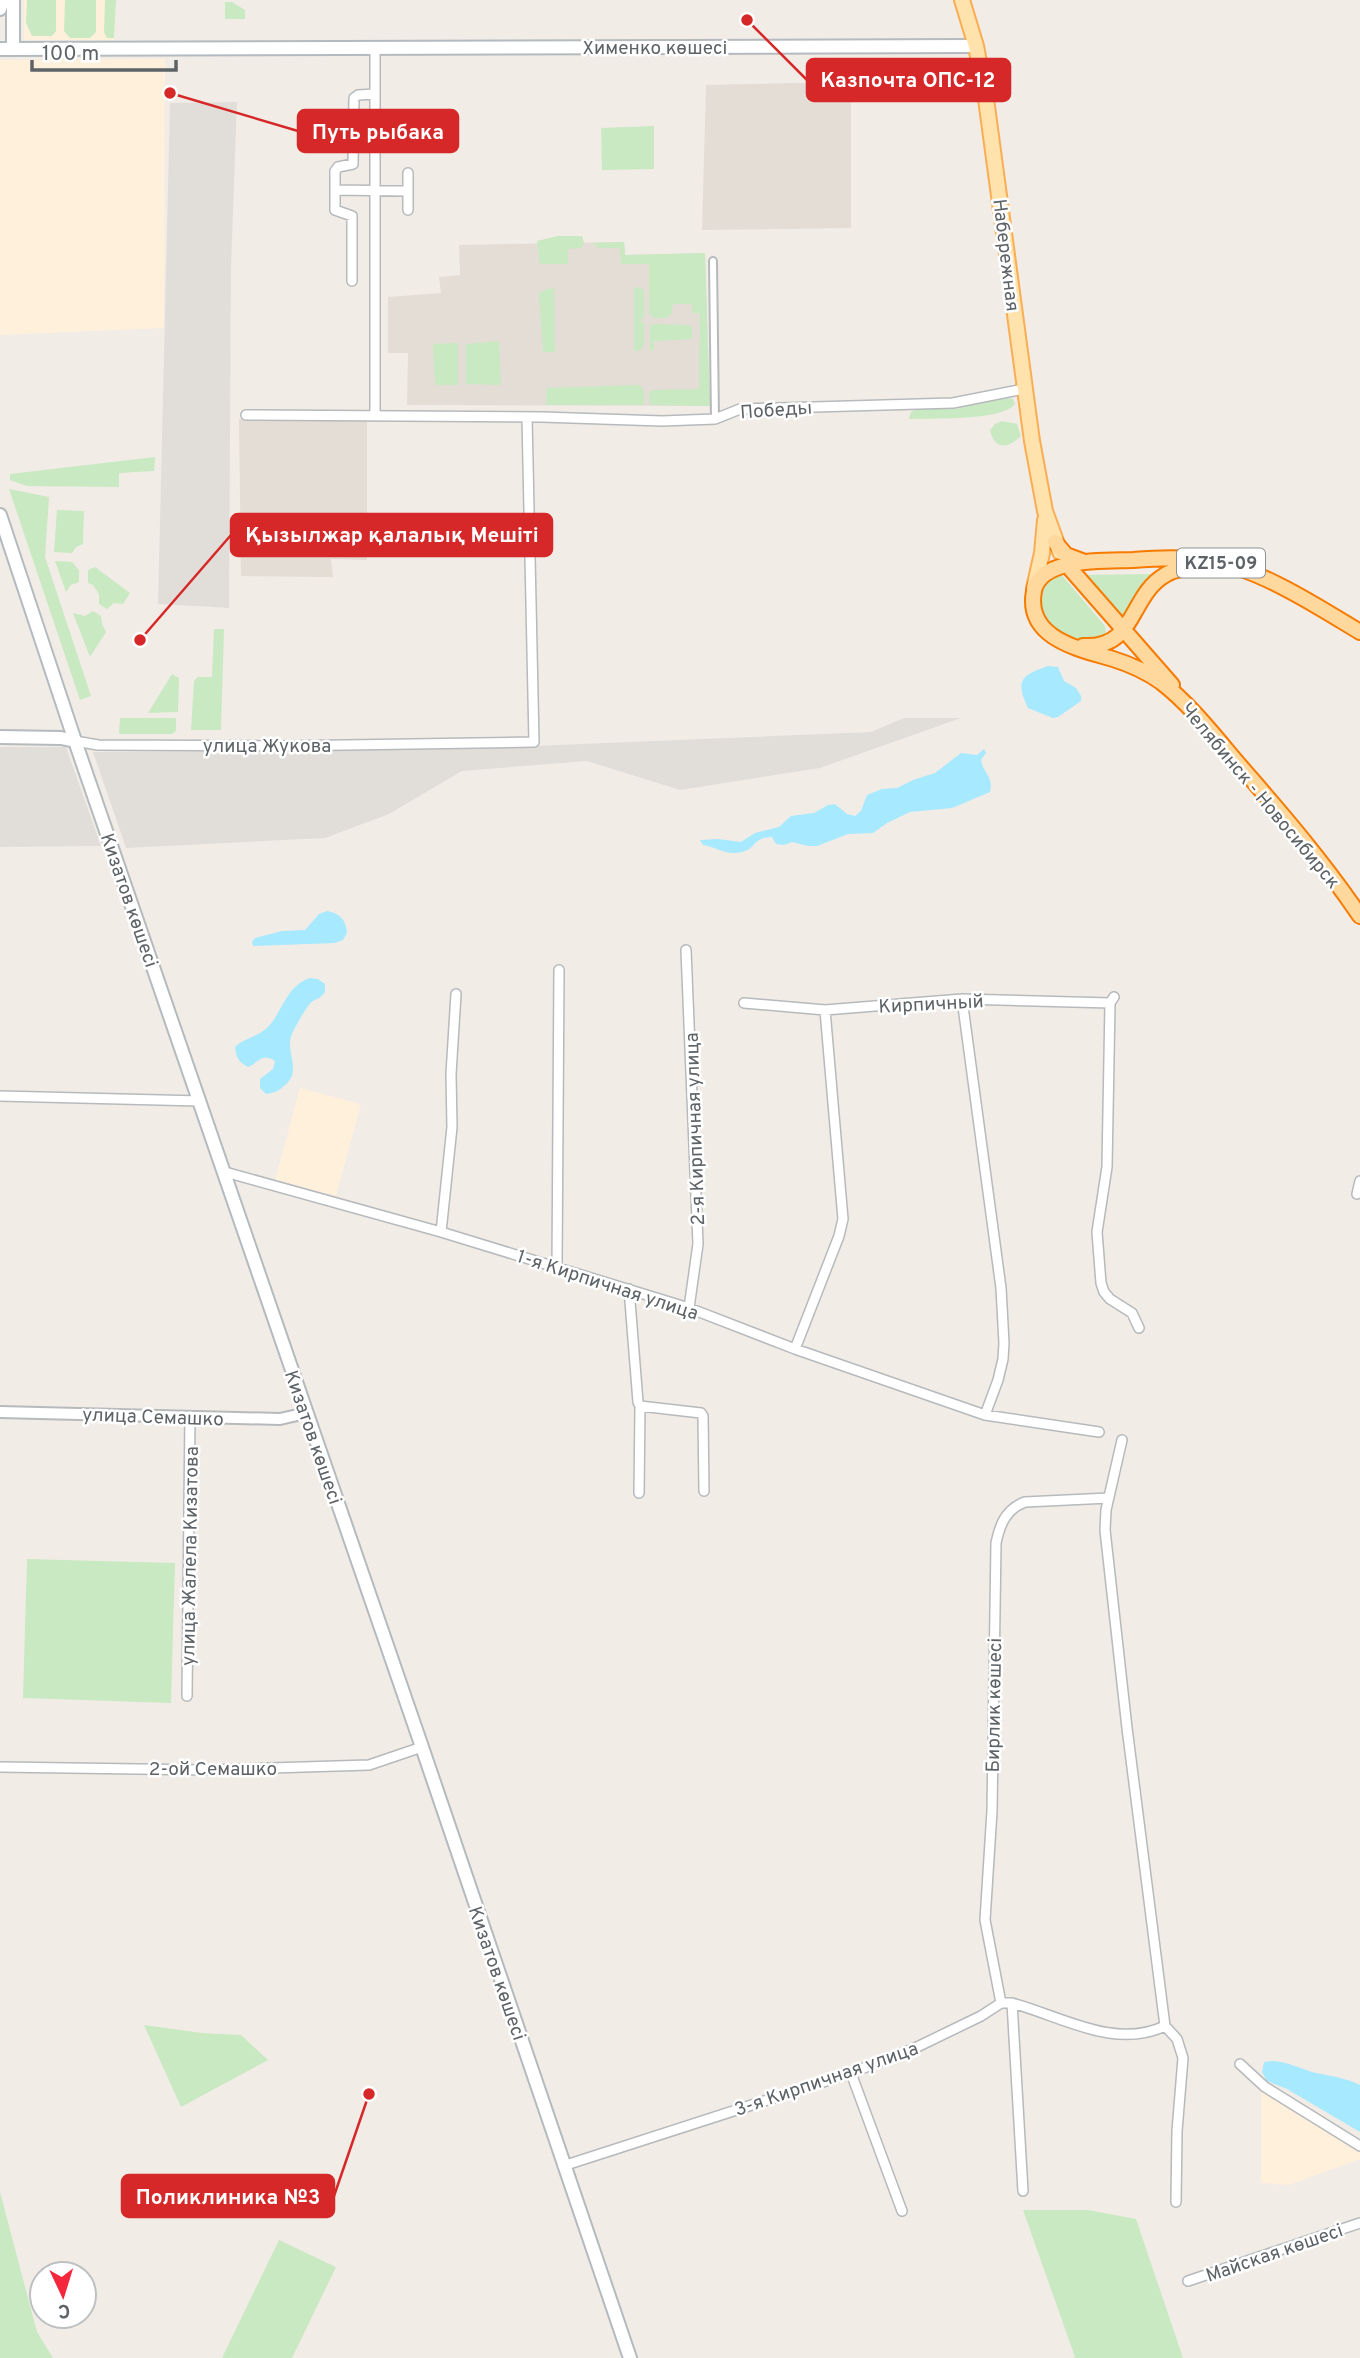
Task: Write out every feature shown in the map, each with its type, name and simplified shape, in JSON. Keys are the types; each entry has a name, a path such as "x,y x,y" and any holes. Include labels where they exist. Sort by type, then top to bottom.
{"highway":[{"path":"1055,542 1072,559 1098,562"},
{"name":"KZ15-09","path":"1034,588 1044,574 1067,565 1184,559 1217,562 1249,572 1290,592 1360,632"},
{"path":"1067,565 1216,737"},
{"name":"KZ15-09","path":"1125,629 1142,599 1163,576 1178,570 1200,568 1246,581 1360,638"},
{"name":"Челябинск - Новосибирск","path":"1034,588 1034,605 1040,623 1050,634 1063,643 1125,663 1159,681 1216,737 1317,857 1360,916"},
{"path":"1101,645 1108,640 1112,630 1104,607"},
{"path":"1063,643 1101,645 1114,639 1125,629"}],"main road":[{"path":"0,9 3,0"},
{"path":"6,49 13,0"},
{"name":"Набережная","path":"962,0 976,46 999,189 1024,388 1045,511 1055,542 1067,565"},
{"name":"Хименко көшесі","path":"6,49 976,46"},
{"name":"Набережная","path":"1034,588 1042,553 1045,511"},
{"name":"Кизатов көшесі","path":"0,515 629,2358"},
{"name":"улица Жукова","path":"0,737 75,741"}],"street":[{"path":"375,48 375,415"},
{"path":"352,281 352,216 350,213 336,212 336,168 353,164 354,98 358,95 375,94"},
{"path":"408,173 408,210"},
{"path":"335,190 408,191"},
{"path":"713,261 715,419"},
{"name":"Победы","path":"246,415 662,421 715,419 740,409 953,403 1024,388"},
{"name":"улица Жукова","path":"75,741 98,745 258,746 534,741 527,417"},
{"name":"2-я Кирпичная улица","path":"686,950 698,1244 689,1308"},
{"path":"557,1267 559,970"},
{"path":"441,1232 452,1128 451,1074 456,993"},
{"path":"962,999 1000,1288 1004,1343 998,1380 985,1415"},
{"name":"Кирпичный","path":"744,1003 825,1010 962,999 1112,1000 1107,1167 1097,1232 1101,1283 1110,1299 1132,1313 1139,1328"},
{"path":"795,1349 839,1236 843,1219 825,1010"},
{"path":"0,1096 200,1101"},
{"name":"1-я Кирпичная улица","path":"225,1172 441,1232 689,1308 795,1349 985,1415 1099,1432"},
{"path":"1357,1194 1360,1181"},
{"path":"629,1289 640,1406 639,1493"},
{"path":"640,1406 701,1413 704,1490"},
{"name":"улица Семашко","path":"0,1412 280,1419 306,1413"},
{"name":"улица Жалела Кизатова","path":"187,1696 191,1416"},
{"path":"1122,1440 1105,1530 1165,2026 1177,2039 1183,2058 1177,2132 1176,2202"},
{"name":"Бирлик көшесі","path":"1001,2003 985,1920 992,1811 996,1543 1001,1522 1012,1508 1019,1504 1109,1498"},
{"name":"2-ой Семашко","path":"0,1767 206,1770 369,1765 422,1747"},
{"path":"1001,2003 1012,2003 1095,2031 1144,2034 1165,2026"},
{"name":"3-я Кирпичная улица","path":"563,2166 851,2073 915,2048 981,2016 1001,2003"},
{"path":"1012,2003 1023,2191"},
{"path":"1240,2064 1265,2087 1360,2146"},
{"path":"851,2073 902,2211"},
{"name":"Майская көшесі","path":"1188,2281 1360,2223"}],"shaded area":[{"path":"24,0 116,0 114,40 24,40"},
{"path":"165,59 164,328 0,335 0,60"},
{"path":"851,82 851,228 702,230 706,85"},
{"path":"237,102 231,267 229,608 158,604 170,103"},
{"path":"624,242 625,255 705,253 710,406 407,405 408,353 388,353 388,297 441,293 439,277 460,275 459,245"},
{"path":"239,419 367,419 367,560 331,559 333,577 241,576"},
{"path":"904,718 961,718 820,768 680,790 587,761 462,771 389,814 325,838 126,848 93,752 459,749 871,732"},
{"path":"0,747 66,747 101,846 0,847"},
{"path":"300,1088 361,1104 336,1196 275,1180"},
{"path":"1261,2091 1360,2152 1360,2159 1289,2185 1261,2183"}],"green space":[{"path":"27,0 56,0 56,31 52,36 32,36 26,23"},
{"path":"65,0 96,0 96,32 90,38 70,38 64,31"},
{"path":"105,0 116,0 114,38 107,38 104,32"},
{"path":"225,2 232,2 245,10 245,19 225,19"},
{"path":"654,126 654,169 602,170 601,128"},
{"path":"558,236 582,236 584,243 581,248 568,249 568,264 540,264 537,241"},
{"path":"624,242 625,255 705,253 710,406 650,405 649,394 652,390 699,389 700,313 692,313 692,304 673,304 671,315 654,318 649,313 649,264 621,264 620,248 599,248 593,243"},
{"path":"640,287 644,290 644,317 640,321 644,323 644,343 641,350 634,351 634,288"},
{"path":"554,288 555,352 543,352 539,294"},
{"path":"689,325 692,328 692,339 654,341 654,350 650,350 650,326"},
{"path":"499,341 501,385 466,384 466,344"},
{"path":"458,343 458,385 435,385 433,344"},
{"path":"640,385 644,392 644,405 546,405 547,388"},
{"path":"1000,397 1013,399 1015,404 1008,409 982,416 909,419 911,412 916,409 956,409"},
{"path":"1002,421 1017,424 1021,436 1007,445 998,444 990,430"},
{"path":"155,457 154,471 119,473 119,487 27,486 10,480 10,474"},
{"path":"9,489 49,497 45,557 91,696 80,700"},
{"path":"57,510 84,511 83,544 76,547 72,553 54,552"},
{"path":"55,561 72,562 79,570 79,582 71,585 66,592"},
{"path":"95,567 130,593 123,604 114,603 107,609 99,604 99,594 93,585 88,583 88,570"},
{"path":"1061,574 1105,626 1103,641 1075,641 1065,637 1050,624 1042,608 1042,589 1045,579"},
{"path":"1155,574 1138,592 1122,623 1078,575"},
{"path":"93,611 101,616 106,632 90,657 73,613 85,616"},
{"path":"214,629 224,629 221,730 191,730 194,681 198,677 212,677"},
{"path":"172,674 179,678 178,712 148,713"},
{"path":"120,718 176,718 176,731 172,734 119,734"},
{"path":"27,1559 175,1563 171,1703 23,1698"},
{"path":"144,2025 241,2035 268,2060 181,2107"},
{"path":"0,2192 28,2298 28,2330 36,2330 53,2358 0,2358"},
{"path":"1023,2210 1088,2210 1136,2219 1183,2358 1072,2358 1075,2357"},
{"path":"279,2240 336,2267 292,2358 222,2358"}],"water":[{"path":"1048,666 1058,667 1064,681 1076,688 1081,696 1081,701 1053,718 1028,708 1022,690 1023,679"},
{"path":"984,749 986,753 981,760 991,782 990,792 952,808 910,812 873,833 848,834 817,846 792,842 776,844 772,837 761,839 747,850 731,853 703,845 700,840 741,842 755,833 779,827 791,816 814,813 828,805 835,804 847,814 855,816 861,811 867,795 882,789 897,788 935,773 961,753 977,755"},
{"path":"327,911 339,915 344,921 347,933 343,940 335,943 253,946 255,938 282,931 305,930 319,914"},
{"path":"310,978 325,984 325,992 308,1007 292,1034 290,1047 293,1073 290,1079 278,1090 266,1094 260,1088 260,1079 273,1069 275,1061 263,1058 248,1067 239,1059 235,1047 268,1027 295,987"},
{"path":"1273,2061 1360,2085 1360,2132 1287,2089 1267,2081 1262,2072 1264,2062"}],"place":[{"name":"Казпочта ОПС-12","path":"747,20"},
{"name":"Путь рыбака","path":"170,93"},
{"name":"Қызылжар қалалық Мешіті","path":"140,640"},
{"name":"Поликлиника №3","path":"369,2094"}]}
